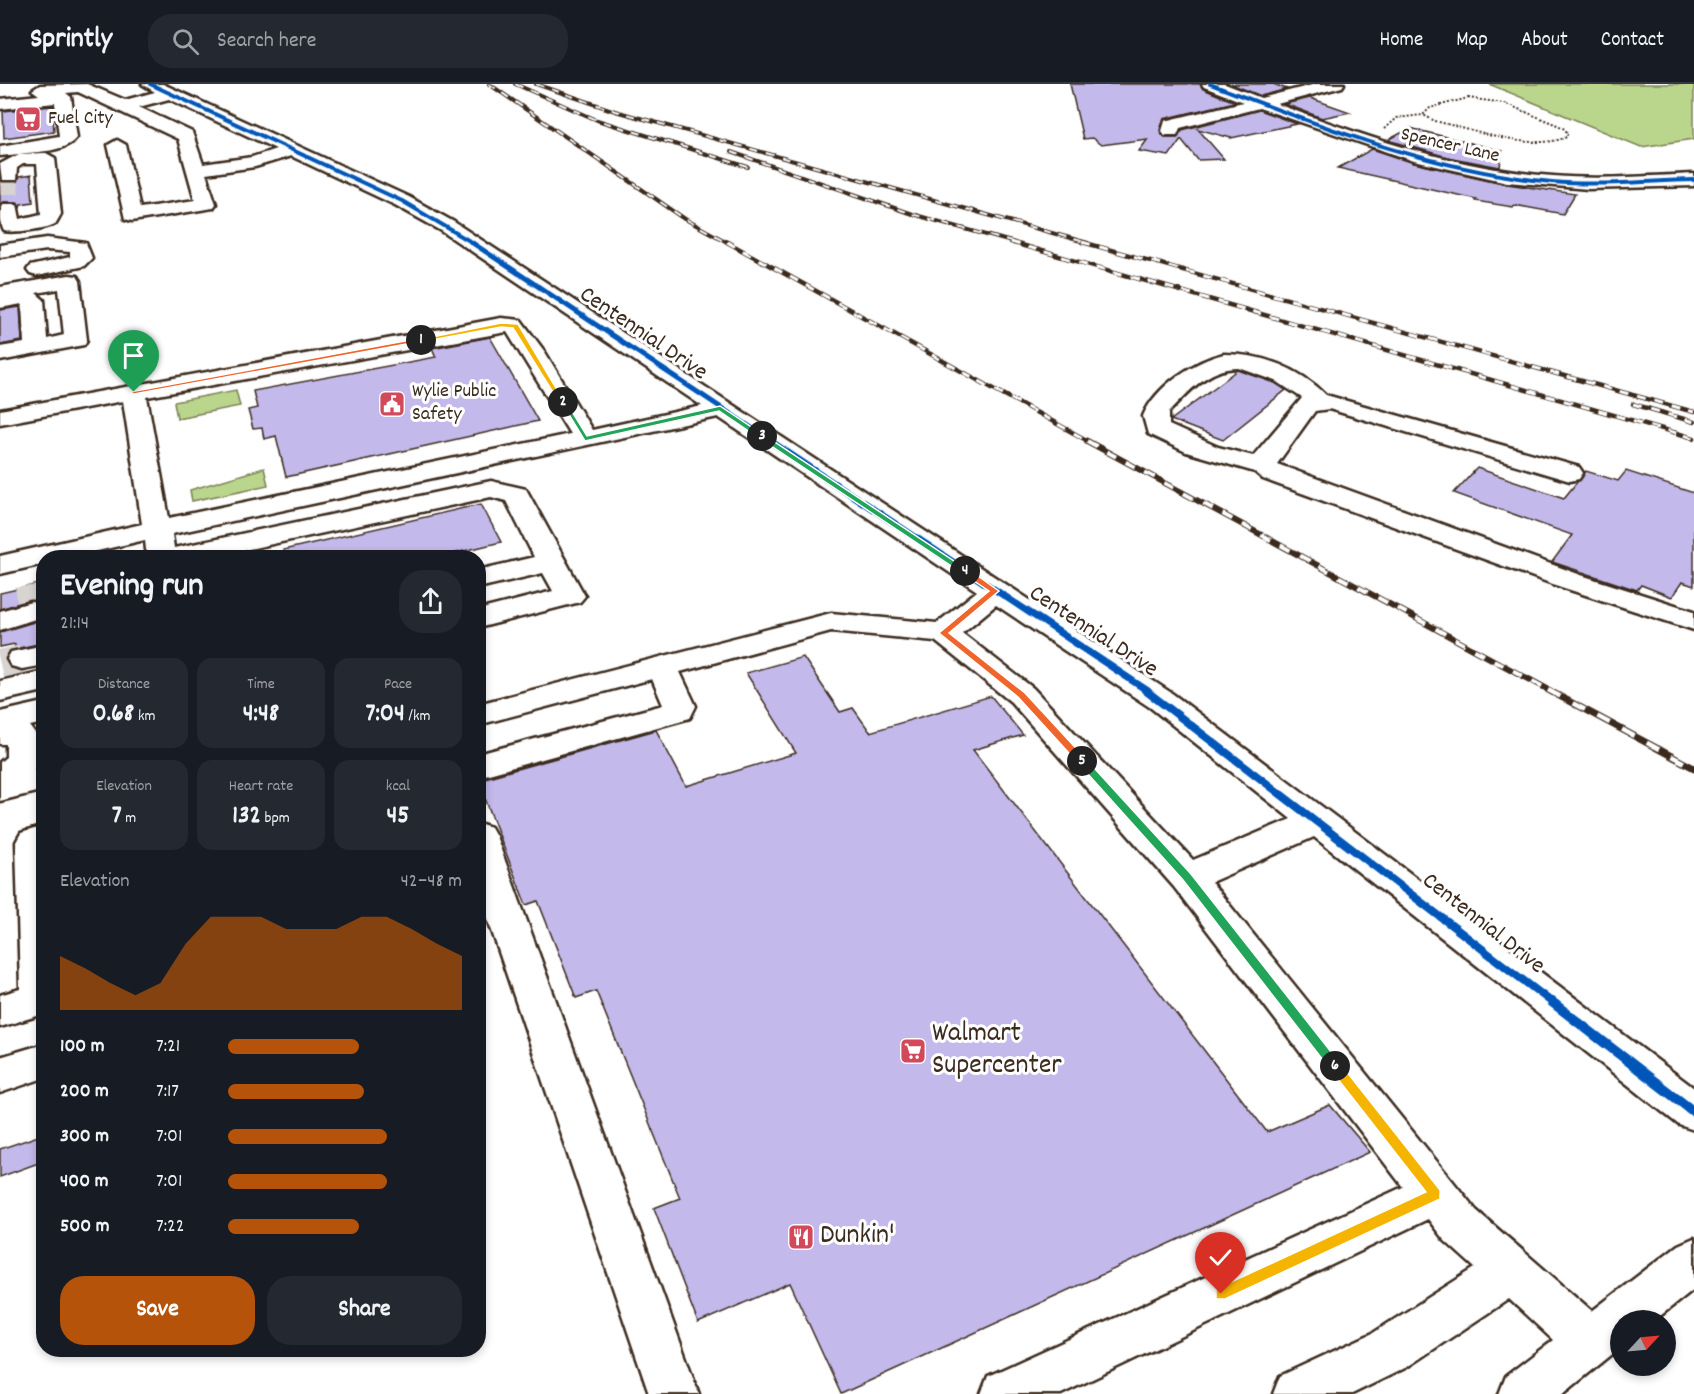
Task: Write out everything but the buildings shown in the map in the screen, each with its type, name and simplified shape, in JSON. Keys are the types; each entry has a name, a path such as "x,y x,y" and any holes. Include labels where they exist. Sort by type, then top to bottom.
{"street":[{"name":"Spencer Lane","path":"1210,84 1350,138 1422,159 1494,174 1598,184 1694,180"},
{"path":"1171,131 1171,125 1336,84"},
{"path":"0,94 73,86 87,88 123,106 186,136 206,204 132,215 110,110 123,106 159,89"},
{"name":"Centennial Drive","path":"159,89 402,201 447,226 1162,701 1694,1112"},
{"path":"0,104 63,97 68,137 63,142 0,151"},
{"path":"196,170 255,162 292,150"},
{"path":"7,221 48,220 51,214 48,161 37,157 13,162 8,166 9,176"},
{"path":"0,251 46,244 67,245 79,247 82,258 62,266 0,276"},
{"path":"0,293 69,281 76,340 0,354"},
{"path":"0,301 26,297 33,300 36,348"},
{"path":"0,417 491,326 513,325 533,352 585,439"},
{"path":"1319,402 1303,385 1290,377 1252,364 1222,361 1207,366 1158,409 1155,416 1157,429 1224,458 1263,466 1272,473 1560,577 1694,621"},
{"path":"134,392 161,550"},
{"path":"1263,466 1265,458 1308,404 1330,402 1570,473"},
{"path":"111,550 157,529 720,409"},
{"path":"205,550 491,489 517,495 570,596 486,617"},
{"path":"486,577 551,562"},
{"path":"0,621 27,588"},
{"path":"943,633 995,591"},
{"path":"486,713 831,622 943,633 1022,695 1187,877 1460,1225 1591,1342"},
{"path":"486,764 678,711 680,706 662,667"},
{"path":"0,691 36,683"},
{"path":"0,723 36,714"},
{"path":"0,733 18,733 23,739 23,760 15,769 0,776"},
{"path":"0,789 36,780"},
{"path":"1187,877 1318,821"},
{"path":"36,841 34,842 36,881"},
{"path":"486,859 674,1394"},
{"path":"0,1011 36,1000"},
{"path":"0,1074 36,1063"},
{"path":"1006,1394 1435,1194"},
{"path":"1524,1394 1694,1260"},
{"path":"1298,1394 1390,1350 1511,1271"}],"path":[{"path":"1382,134 1389,121 1424,115 1435,121 1527,141 1552,142 1567,137 1568,132 1491,99 1468,98 1430,108 1424,115"}],"green space":[{"path":"1489,84 1694,84 1694,139 1641,147"},
{"path":"236,390 240,406 177,418 174,402"},
{"path":"264,468 268,485 192,501 190,490"}],"tunnel":[{"path":"9,176 10,208"},
{"path":"29,586 31,600"},
{"path":"0,664 22,659"}],"railway":[{"path":"489,84 685,219 729,243"},
{"path":"515,84 597,120 748,167"},
{"path":"536,84 615,111 1088,243"},
{"path":"731,152 912,214 1015,243"},
{"path":"727,242 1090,442"},
{"path":"1010,242 1694,438"},
{"path":"1082,242 1694,412"},
{"path":"1633,404 1694,422"},
{"path":"1087,441 1551,691"},
{"path":"1548,690 1694,768"}],"cycle path":[{"path":"150,84 402,201 447,226 1162,701 1694,1112"},
{"path":"1210,84 1378,145 1420,158 1507,177 1570,183 1694,180"}],"place":[{"name":"Fuel City","path":"28,119"},
{"name":"Wylie Public Safety","path":"392,404"},
{"name":"Walmart Supercenter","path":"913,1051"},
{"name":"Dunkin'","path":"801,1237"}],"route":[{"path":"134,392 491,326 513,325 519,330 533,352 585,439 720,409 995,591 943,633 1022,695 1187,877 1435,1194 1221,1294"}]}
